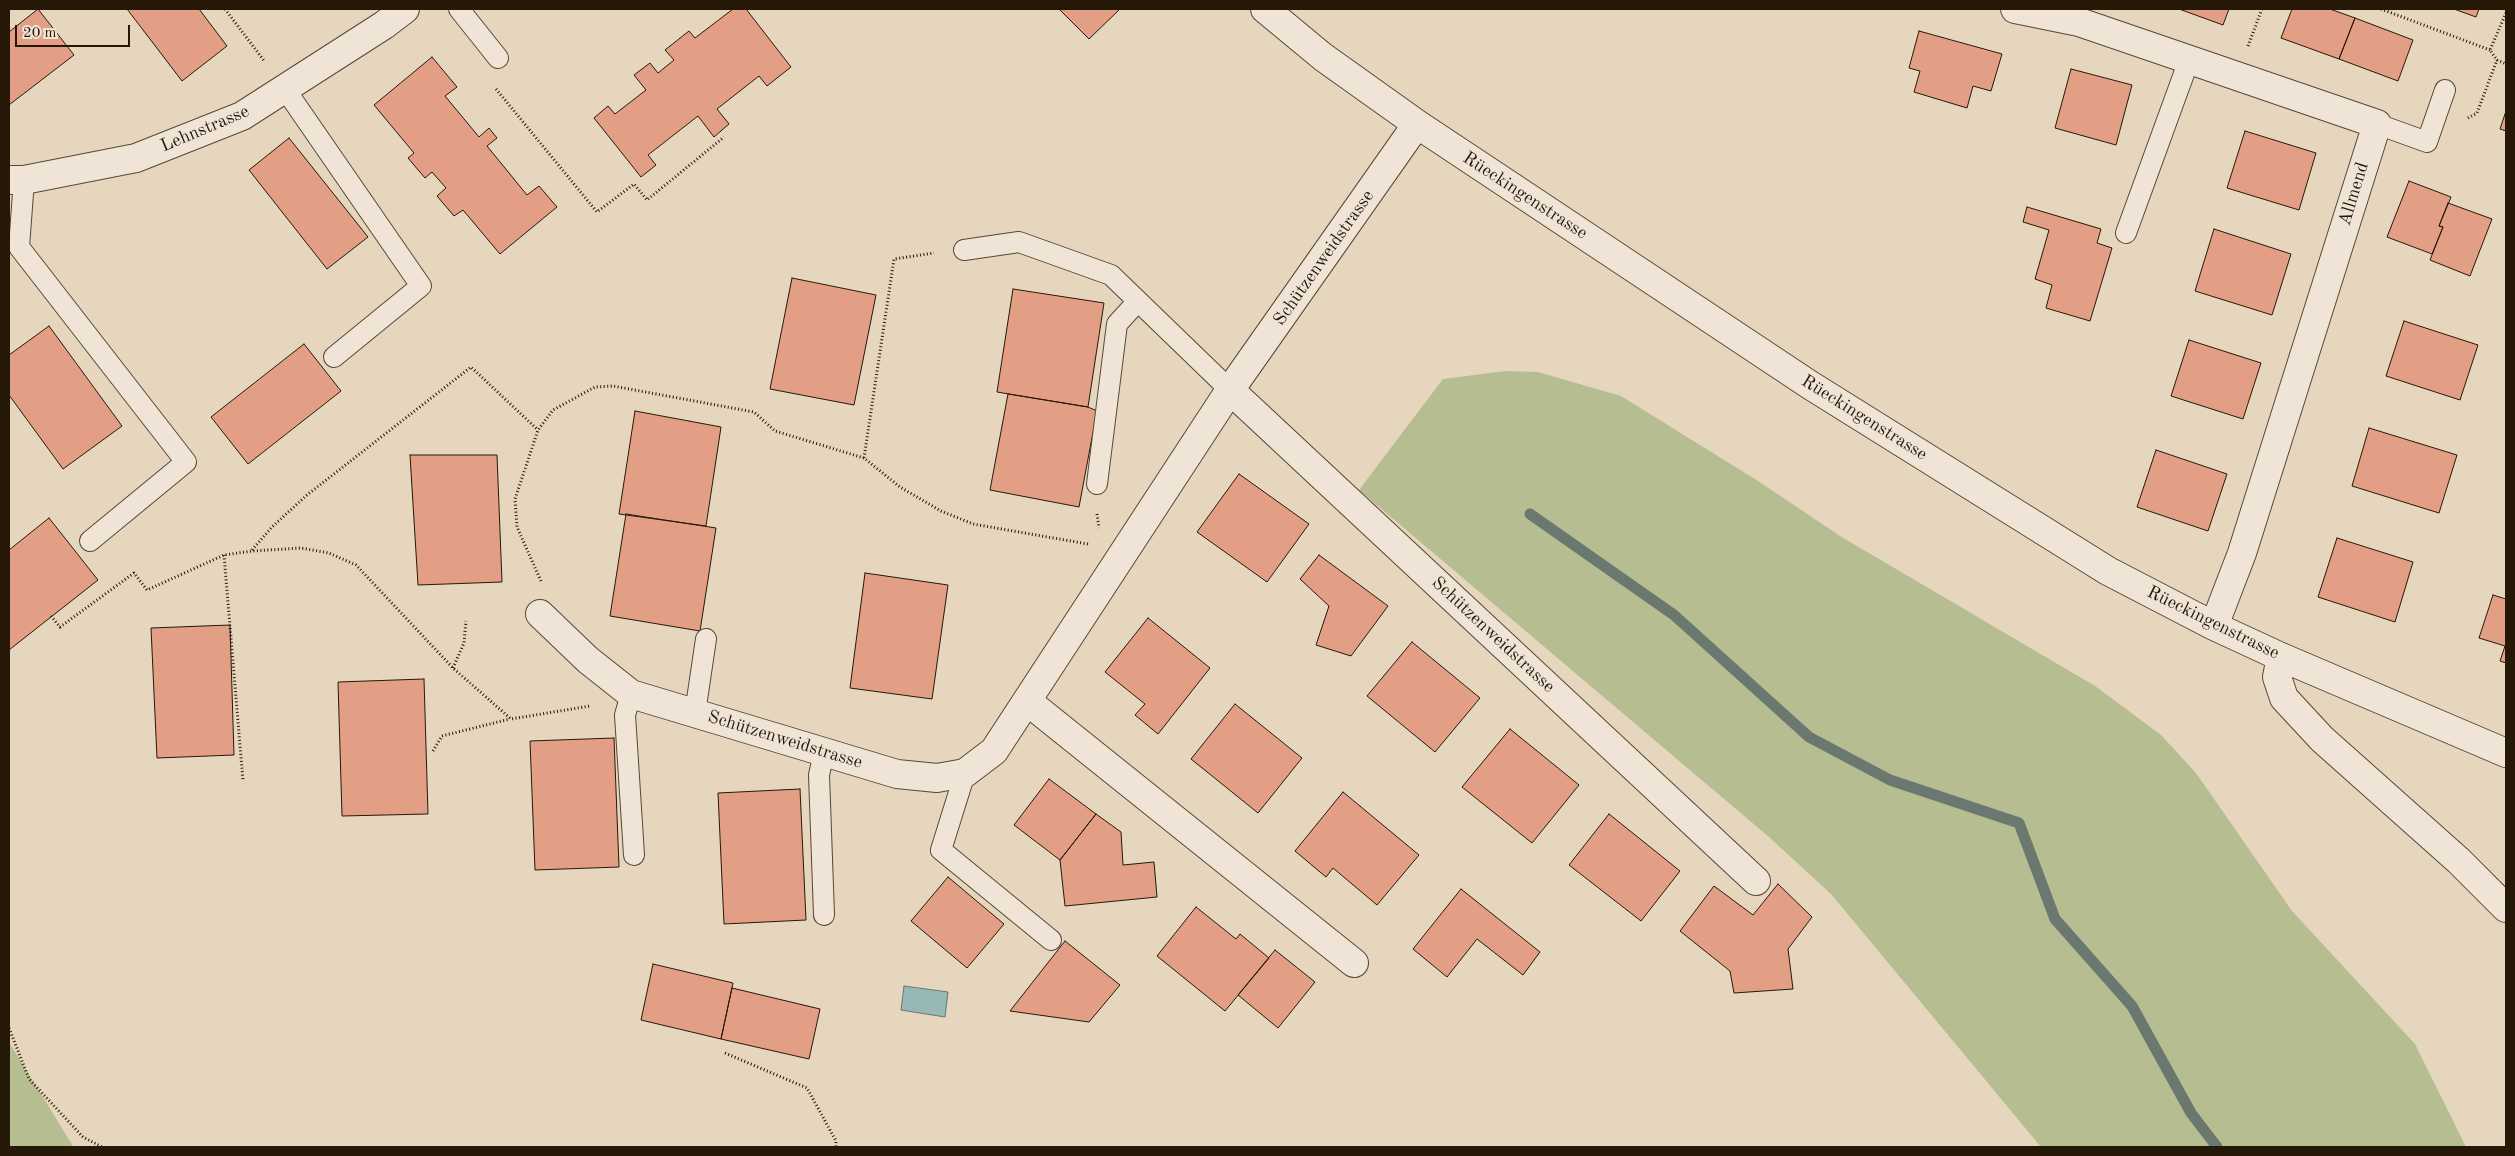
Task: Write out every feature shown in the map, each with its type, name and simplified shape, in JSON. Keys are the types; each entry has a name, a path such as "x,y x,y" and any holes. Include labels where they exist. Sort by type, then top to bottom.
{"street":[{"name":"Lehnstrasse","path":"16,180 136,158 242,116 384,25 405,9"},
{"name":"Rüeckingenstrasse","path":"1266,9 1323,57 1417,124 1819,390 2108,571 2214,626 2506,753"},
{"path":"2015,9 2079,22 2377,124"},
{"name":"Schützenweidstrasse","path":"542,602 588,660 631,694 897,774 937,778 965,772 994,751 1230,390 1417,124"},
{"name":"Allmend","path":"2214,626 2242,553 2377,124"},
{"name":"Schützenweidstrasse","path":"1230,390 1756,881"},
{"path":"2282,657 2278,677 2284,698 2322,739 2459,861 2506,908"},
{"path":"1027,701 1354,963"}],"lane":[{"path":"459,9 498,58"},
{"path":"2126,232 2189,60"},
{"path":"285,88 421,286 334,357"},
{"path":"2377,124 2427,142 2445,90"},
{"path":"16,180 14,252 186,462 90,541"},
{"path":"964,250 1019,242 1111,275 1230,390"},
{"path":"1097,484 1117,324 1138,301"},
{"path":"695,713 706,639"},
{"path":"631,694 625,715 634,855"},
{"path":"824,752 819,775 824,915"},
{"path":"965,772 941,850 1051,940"}],"path":[{"path":"225,9 266,64"},
{"path":"2380,9 2490,50 2497,60 2506,64"},
{"path":"2490,50 2506,13"},
{"path":"493,85 598,212 634,184 647,200 724,137"},
{"path":"864,458 894,260 964,250"},
{"path":"252,551 272,528 307,495 471,367 538,430"},
{"path":"542,602 517,527 515,499 538,430 553,410 595,387 613,386 754,412 775,431 864,458 900,487 941,511 973,524 1090,544"},
{"path":"1097,516 1098,525"},
{"path":"51,616 60,627 134,573 147,590 224,555 301,548 328,554 356,565 453,668 511,719"},
{"path":"224,555 243,780"},
{"path":"453,668 464,644 466,621"},
{"path":"432,751 442,736 511,719 584,707 631,694"},
{"path":"9,1028 30,1079 83,1137 102,1147"},
{"path":"726,1053 807,1088 836,1141 836,1147"}],"green space":[{"path":"1506,371 1538,372 1621,396 1758,481 1840,536 2095,686 2161,735 2196,773 2292,911 2415,1044 2466,1147 2041,1147 1831,894 1769,837 1359,490 1443,379"},
{"path":"9,1042 73,1146 75,1147 9,1147"}],"water":[{"path":"904,986 948,992 945,1017 901,1010"}],"building":[{"path":"38,9 74,55 9,105 9,32"},
{"path":"127,9 199,9 227,46 182,81"},
{"path":"733,9 746,9 791,67 767,86 759,76 717,109 729,124 714,137 698,116 648,155 656,165 641,177 594,118 608,106 615,114 646,90 634,75 650,63 658,73 674,60 665,50 689,31 695,38"},
{"path":"1059,9 1120,9 1089,39"},
{"path":"2179,9 2229,9 2223,25"},
{"path":"2292,9 2330,9 2355,18 2339,59 2281,38"},
{"path":"2454,9 2479,9 2476,17"},
{"path":"2355,18 2413,40 2398,81 2339,59"},
{"path":"1919,31 2002,54 1991,91 1973,86 1967,108 1914,92 1920,71 1909,68"},
{"path":"432,57 457,87 445,96 479,137 489,128 497,138 487,146 527,195 539,186 557,207 500,254 463,210 454,216 437,196 446,188 432,172 425,178 408,158 414,153 374,105"},
{"path":"2071,69 2132,85 2116,145 2055,128"},
{"path":"2506,111 2506,131 2500,129"},
{"path":"2245,131 2316,153 2299,210 2227,188"},
{"path":"289,138 368,237 327,269 249,170"},
{"path":"2409,181 2451,197 2439,226 2443,227 2432,254 2387,237"},
{"path":"2448,203 2492,219 2470,276 2430,260 2443,227 2439,226"},
{"path":"2027,207 2101,229 2097,243 2112,248 2090,321 2046,308 2052,285 2035,279 2049,230 2023,222"},
{"path":"2214,229 2291,254 2272,315 2195,291"},
{"path":"792,278 876,295 854,405 770,389"},
{"path":"1013,289 1104,303 1088,407 997,392"},
{"path":"2404,321 2478,345 2460,400 2386,376"},
{"path":"49,326 122,426 63,469 9,395 9,355"},
{"path":"2189,340 2261,363 2243,419 2171,396"},
{"path":"304,344 341,391 248,464 211,417"},
{"path":"1008,394 1088,407 1097,411 1079,507 990,490"},
{"path":"635,411 721,427 706,526 619,514"},
{"path":"2369,428 2457,455 2439,513 2352,486"},
{"path":"2156,450 2227,474 2208,531 2137,507"},
{"path":"410,455 497,455 502,582 418,585"},
{"path":"1239,474 1309,524 1267,582 1197,532"},
{"path":"626,514 716,528 700,631 610,616"},
{"path":"49,518 98,580 9,650 9,550"},
{"path":"2337,538 2413,562 2395,622 2318,597"},
{"path":"1319,555 1388,606 1351,656 1316,645 1329,606 1300,579"},
{"path":"865,573 948,585 932,699 850,688"},
{"path":"2493,595 2506,599 2506,663 2500,661 2505,646 2479,638"},
{"path":"1148,618 1210,668 1158,734 1135,715 1145,704 1105,672"},
{"path":"230,625 234,755 157,758 151,628"},
{"path":"1412,642 1480,698 1435,752 1367,696"},
{"path":"424,679 428,814 342,816 338,682"},
{"path":"1235,704 1302,758 1258,813 1191,759"},
{"path":"1510,729 1579,785 1532,843 1462,787"},
{"path":"614,738 619,867 535,870 530,741"},
{"path":"1049,779 1096,814 1060,860 1014,825"},
{"path":"800,789 806,920 724,924 718,793"},
{"path":"1343,792 1419,855 1377,905 1333,868 1326,877 1295,851"},
{"path":"1096,814 1121,832 1123,865 1154,862 1157,897 1065,906 1060,860"},
{"path":"1609,814 1680,871 1641,921 1569,865"},
{"path":"948,877 1004,924 967,968 911,921"},
{"path":"1778,884 1812,917 1788,949 1793,989 1734,993 1730,971 1680,931 1714,886 1753,915"},
{"path":"1461,889 1540,952 1523,975 1477,939 1447,977 1413,949"},
{"path":"1196,907 1236,939 1240,934 1269,958 1225,1011 1157,956"},
{"path":"1065,941 1120,985 1089,1022 1010,1011"},
{"path":"1275,950 1315,982 1278,1028 1238,995"},
{"path":"653,964 733,983 721,1039 641,1020"},
{"path":"732,988 820,1009 809,1059 721,1039"}],"waterway":[{"path":"1530,514 1674,615 1809,737 1890,780 2019,823 2055,919 2132,1006 2191,1113 2217,1147"}]}
